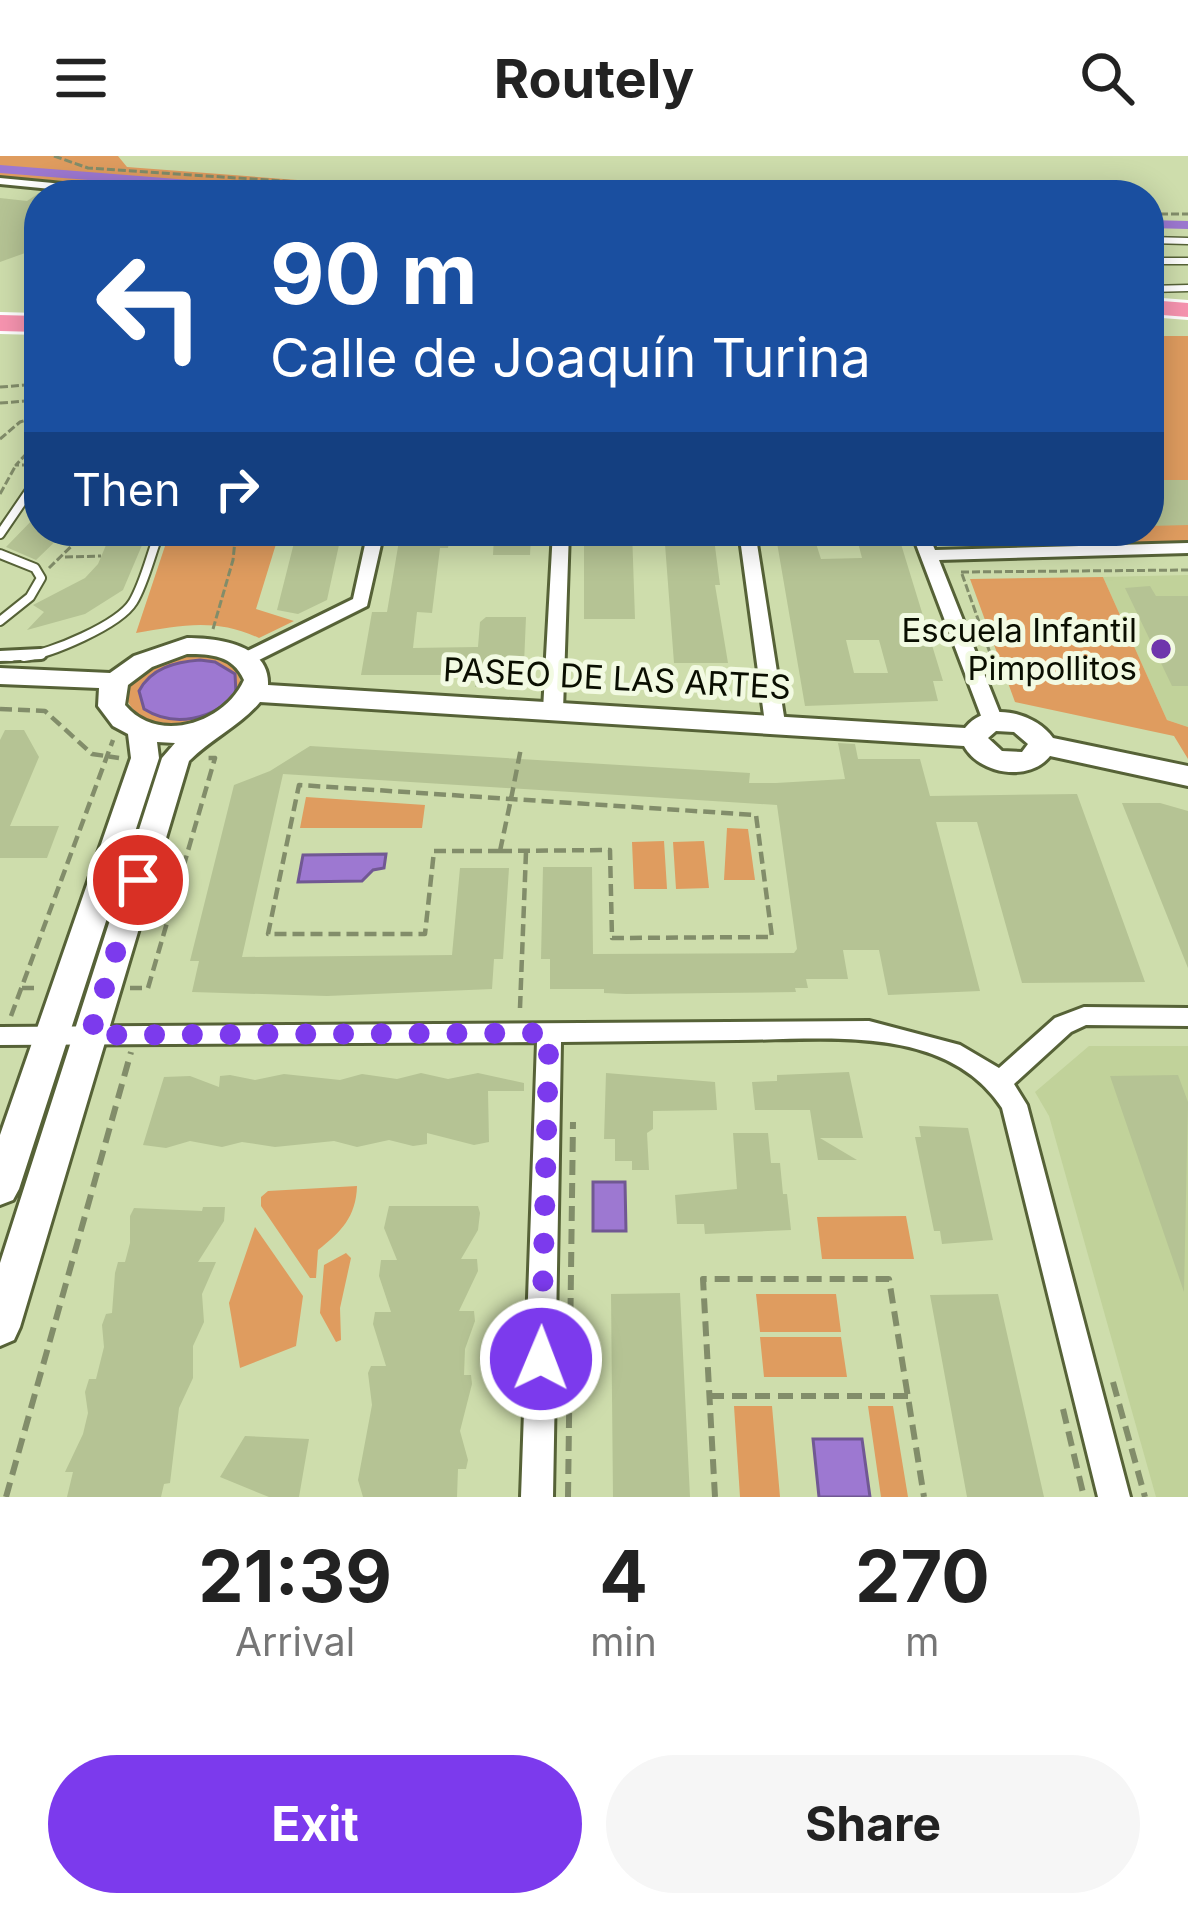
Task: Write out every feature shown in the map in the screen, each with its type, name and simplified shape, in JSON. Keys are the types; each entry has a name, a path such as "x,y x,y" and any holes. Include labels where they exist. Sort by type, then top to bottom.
{"main road":[{"path":"0,1190 145,758 127,734 116,712 111,697 116,682 146,657 187,646 223,648 246,659 257,680 255,693 235,715 205,729 127,734"},
{"path":"0,676 116,682"},
{"name":"PASEO DE LAS ARTES","path":"255,693 775,723 984,729"},
{"path":"0,1327 176,758 205,729"},
{"path":"984,729 980,750 1012,764 1030,762 1043,745 1188,776"}],"street":[{"path":"246,659 361,602 373,546"},
{"path":"553,710 560,546"},
{"path":"749,546 775,723"},
{"path":"924,546 984,729"},
{"path":"927,555 1188,548"},
{"path":"1001,1081 1063,1024 1084,1016 1188,1017"},
{"path":"0,1036 869,1030 926,1041 965,1056 1001,1081 1014,1105 1114,1497"},
{"path":"537,1497 549,1033"}],"lane":[{"path":"0,534 24,505"},
{"path":"0,656 26,659 41,655 123,614 133,602 154,546"},
{"path":"0,554 41,578 30,597 0,621"}],"path":[{"path":"54,156 88,168 254,180"},
{"path":"0,439 24,421"},
{"path":"0,494 24,456"},
{"path":"16,465 24,465"},
{"path":"39,574 74,546"},
{"path":"199,632 212,632 234,546"},
{"path":"63,557 101,556"},
{"path":"0,709 45,711 92,754 106,758"},
{"path":"0,1019 12,1015 106,758 127,734"},
{"path":"500,851 521,748"},
{"path":"299,785 511,799 756,815 772,937 612,938 610,850 434,851 425,934 268,934 299,785"},
{"path":"520,1008 526,850"},
{"path":"6,1497 132,1051 144,1051"},
{"path":"568,1497 573,1110"},
{"path":"716,1497 703,1279 889,1279 924,1497"},
{"path":"710,1396 908,1396"},
{"path":"1062,1407 1084,1497"}],"shaded area":[{"path":"0,156 118,156 127,167 298,180 50,180 0,176"},
{"path":"1164,336 1188,336 1188,545 1164,546"},
{"path":"165,546 275,546 256,609 294,621 259,638 213,626 136,633"},
{"path":"1009,546 1153,546 1013,550"},
{"name":"Escuela Infantil Pimpollitos","path":"1188,575 1188,727 1167,720 1103,577"},
{"path":"1103,577 1167,720 1188,727 1188,759 1174,736 1015,702 970,579"},
{"path":"185,654 212,656 234,668 241,684 233,698 220,710 185,724 149,721 135,712 126,697 140,672"},
{"path":"215,662 235,674 236,693 227,702 193,718 168,718 144,709 139,691 150,677 173,665"},
{"path":"306,797 425,805 422,828 300,828"},
{"path":"727,828 748,829 755,880 724,880"},
{"path":"664,841 667,889 634,889 632,842"},
{"path":"704,841 709,888 676,889 673,842"},
{"path":"386,854 384,868 373,870 362,881 298,882 303,855"},
{"path":"1089,1046 1188,1046 1188,1497 1156,1497 1049,1116 1035,1092"},
{"path":"593,1182 625,1182 626,1231 593,1231"},
{"path":"357,1186 350,1215 318,1250 316,1278 310,1278 261,1206 261,1197 268,1191"},
{"path":"906,1216 914,1259 822,1259 817,1217"},
{"path":"255,1227 303,1296 296,1346 240,1368 229,1303"},
{"path":"346,1253 351,1258 340,1308 341,1340 336,1342 320,1313 324,1265"},
{"path":"756,1294 836,1294 841,1332 760,1332"},
{"path":"760,1337 841,1337 847,1377 764,1377"},
{"path":"734,1406 772,1406 780,1497 740,1497"},
{"path":"868,1406 893,1406 908,1497 881,1497"},
{"path":"813,1439 862,1439 870,1497 819,1497"}],"building":[{"path":"0,198 24,201 24,253 0,262"},
{"path":"1164,480 1188,480 1188,525 1164,526"},
{"path":"24,528 24,546 50,546 36,560 6,547"},
{"path":"106,546 142,546 123,590 85,614 27,630 44,612 33,605 85,578"},
{"path":"293,546 339,546 327,600 298,614 277,610"},
{"path":"398,546 448,546 440,548 432,613 417,612 413,648 478,647 480,622 486,617 526,617 523,687 475,687 475,675 361,675 372,612 387,612"},
{"path":"493,546 530,546 530,555 493,555"},
{"path":"584,546 633,546 635,619 584,619"},
{"path":"665,546 715,546 720,585 715,585 728,663 674,663"},
{"path":"778,546 817,546 821,559 862,558 859,546 902,546 943,681 933,681 938,701 805,706","holes":["846,640 879,640 888,673 854,673"]},
{"path":"1150,586 1156,596 1188,596 1188,686 1172,686 1125,588"},
{"path":"5,730 24,730 39,757 10,826 59,826 47,858 0,858 0,740"},
{"path":"838,743 855,744 858,759 920,759 930,796 1077,794 1145,982 1022,983 977,822 936,822 980,991 888,995 879,950 843,950 848,979 806,979 808,988 795,988 796,992 626,994 550,989 550,959 541,959 543,867 592,867 593,954 794,953 777,805 283,774 242,957 452,955 460,868 509,868 503,959 494,959 492,989 327,996 192,992 199,961 190,961 234,785 270,771 310,746 750,773 749,783 776,783 845,779"},
{"path":"1122,803 1160,803 1188,811 1188,968"},
{"path":"849,1072 863,1138 820,1138 857,1160 818,1160 810,1110 755,1110 752,1082 777,1081 777,1075"},
{"path":"421,1073 448,1079 478,1073 524,1083 524,1091 488,1091 489,1142 474,1145 427,1133 427,1144 413,1146 389,1140 357,1147 334,1141 275,1147 242,1142 222,1147 190,1141 166,1148 143,1145 164,1077 190,1076 219,1087 220,1076 230,1075 255,1080 284,1074 340,1080 362,1074 397,1079"},
{"path":"606,1073 715,1082 717,1110 653,1111 653,1129 647,1133 649,1170 632,1170 632,1161 615,1161 615,1139 604,1139"},
{"path":"1178,1075 1188,1102 1184,1292 1110,1076"},
{"path":"919,1126 968,1128 993,1240 942,1244 940,1231 934,1231 915,1137 921,1137"},
{"path":"733,1133 768,1133 771,1163 780,1163 791,1230 705,1234 704,1224 677,1224 675,1195 737,1189"},
{"path":"389,1206 478,1206 480,1213 478,1230 461,1259 477,1259 478,1271 459,1311 474,1311 475,1321 465,1349 464,1375 471,1375 472,1384 460,1431 468,1460 466,1469 458,1469 457,1497 363,1497 358,1480 372,1405 368,1373 371,1366 386,1366 373,1324 375,1312 391,1312 379,1276 381,1260 397,1260 384,1228"},
{"path":"203,1207 225,1207 224,1221 198,1262 216,1262 202,1294 204,1322 193,1346 193,1378 179,1408 170,1483 164,1484 161,1497 67,1497 73,1472 65,1472 83,1434 88,1413 85,1392 89,1379 96,1379 104,1347 102,1325 106,1314 112,1313 115,1273 118,1262 125,1262 130,1243 130,1216 134,1208 202,1211"},
{"path":"680,1293 690,1497 613,1497 611,1294"},
{"path":"998,1294 1044,1497 967,1497 930,1295"},
{"path":"245,1436 309,1439 299,1497 269,1497 220,1477"}],"waterway":[{"path":"0,169 139,180"},
{"path":"1164,224 1188,225"}],"place":[{"name":"Escuela Infantil Pimpollitos","path":"1161,649"}],"route":[{"path":"138,880 90,1035 549,1033 541,1359"}]}
